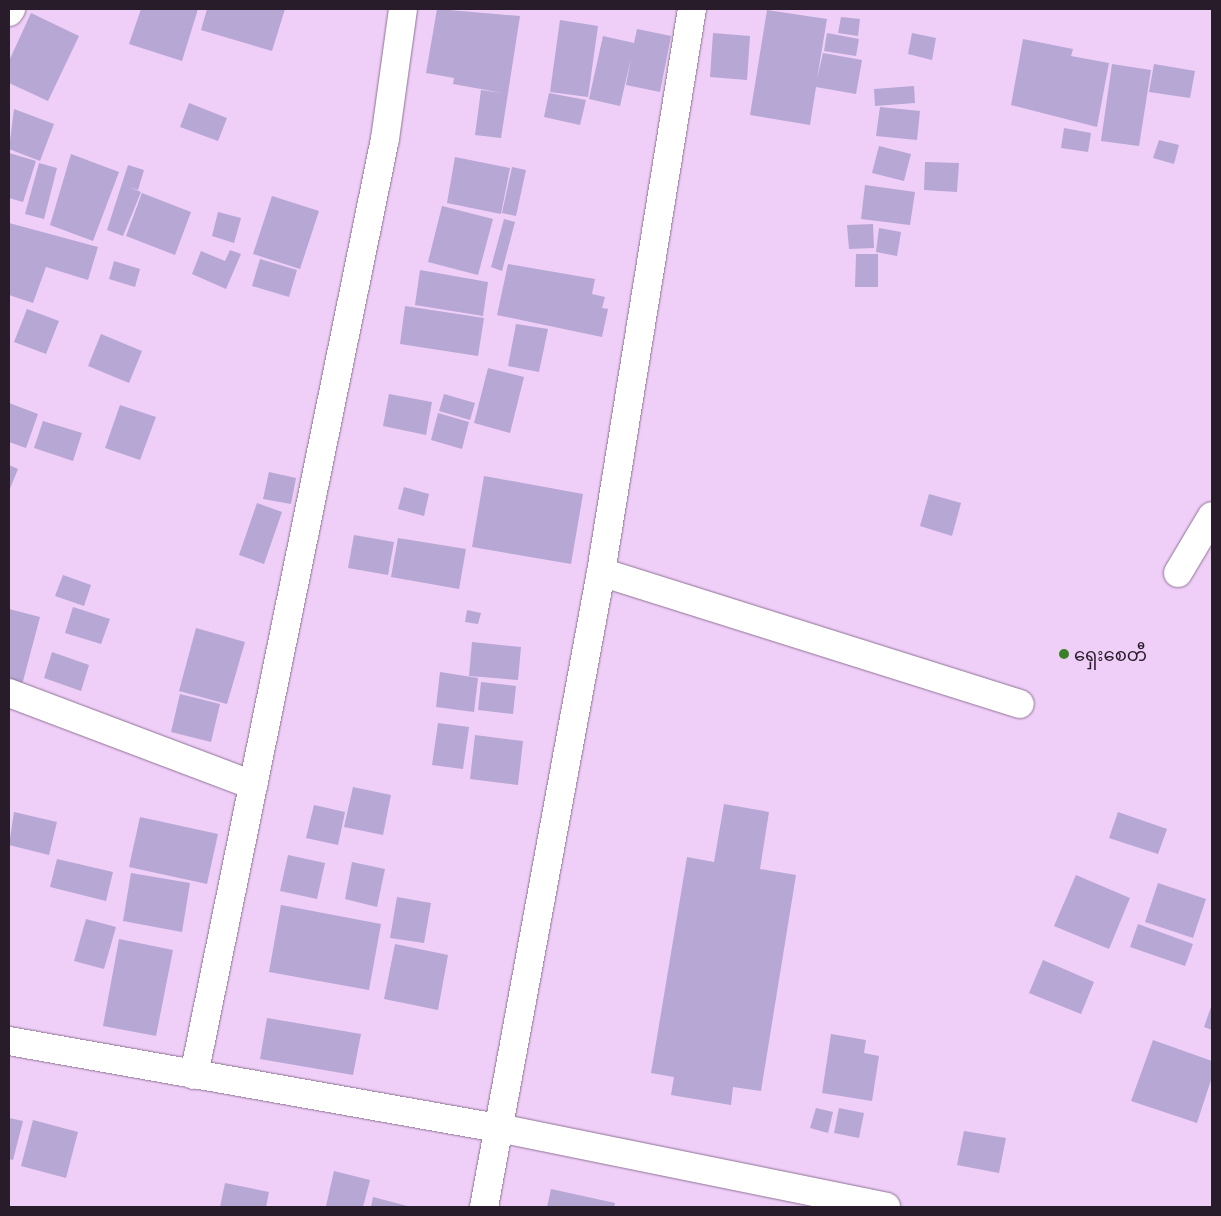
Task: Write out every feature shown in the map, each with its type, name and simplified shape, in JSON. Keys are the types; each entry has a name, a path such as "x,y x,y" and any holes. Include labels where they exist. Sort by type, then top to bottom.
{"street":[{"path":"194,1075 385,139 403,9"},
{"path":"484,1207 600,572 692,9"},
{"path":"1178,573 1212,516"},
{"path":"600,572 1020,704"},
{"path":"9,694 254,785"},
{"path":"9,1041 499,1128 886,1207"}],"building":[{"path":"141,9 198,9 182,61 129,44"},
{"path":"207,9 285,9 272,51 201,30"},
{"path":"437,9 520,16 501,138 475,135 481,90 503,93 453,84 454,78 426,73"},
{"path":"767,10 827,19 817,79 823,53 862,60 856,94 816,87 810,125 750,115"},
{"path":"31,13 79,36 48,101 9,83 9,61"},
{"path":"841,17 860,19 858,36 838,33"},
{"path":"560,20 598,26 588,97 550,92"},
{"path":"637,29 671,36 660,92 626,85 631,58 620,106 589,99 603,36 634,43"},
{"path":"713,33 750,36 747,80 710,77"},
{"path":"827,33 859,39 856,56 824,51"},
{"path":"912,33 936,38 932,60 908,54"},
{"path":"1023,39 1073,49 1071,56 1109,63 1097,127 1011,105"},
{"path":"1112,64 1151,70 1139,146 1101,141"},
{"path":"1154,64 1195,71 1190,98 1149,92"},
{"path":"914,86 915,103 875,106 874,89"},
{"path":"549,93 586,100 580,125 544,117"},
{"path":"189,103 227,118 218,141 180,127"},
{"path":"880,107 920,111 917,140 876,136"},
{"path":"14,109 54,124 40,161 9,149"},
{"path":"1064,128 1091,133 1088,152 1061,148"},
{"path":"1159,140 1179,145 1174,164 1153,158"},
{"path":"879,146 911,154 904,181 872,173"},
{"path":"9,153 36,161 23,202 9,198"},
{"path":"71,154 119,172 93,241 50,225"},
{"path":"455,157 510,168 501,214 447,203"},
{"path":"925,162 959,163 957,192 924,190"},
{"path":"39,163 57,168 44,219 25,214"},
{"path":"128,165 144,170 138,190 129,187 141,192 123,236 107,230"},
{"path":"512,167 526,170 516,216 502,213"},
{"path":"865,185 915,192 910,225 861,219"},
{"path":"142,193 191,212 175,255 126,236"},
{"path":"272,196 319,211 300,269 253,254"},
{"path":"442,206 493,219 478,275 428,262"},
{"path":"218,212 241,218 234,243 212,236"},
{"path":"504,219 515,222 502,271 491,267"},
{"path":"9,223 98,247 88,280 46,267 33,303 9,295"},
{"path":"873,224 874,248 849,249 847,225"},
{"path":"879,228 901,232 897,256 876,252"},
{"path":"230,250 241,254 226,289 192,274 201,251 225,261"},
{"path":"856,254 878,254 878,287 855,287"},
{"path":"260,259 297,270 289,297 252,286"},
{"path":"114,261 140,269 135,287 109,279"},
{"path":"508,264 595,279 592,294 605,297 602,308 608,309 602,337 497,315"},
{"path":"420,270 488,282 483,316 415,305"},
{"path":"405,306 484,318 478,356 400,344"},
{"path":"27,309 59,321 46,354 14,342"},
{"path":"516,324 548,329 539,372 508,366"},
{"path":"101,334 142,351 129,383 88,366"},
{"path":"488,368 524,377 510,433 474,423"},
{"path":"389,394 432,402 426,435 383,426"},
{"path":"444,394 475,403 470,420 439,411"},
{"path":"9,403 38,414 26,448 9,442"},
{"path":"120,405 156,417 140,460 105,448"},
{"path":"438,413 469,422 462,449 431,440"},
{"path":"43,421 82,433 73,461 34,448"},
{"path":"9,465 18,469 9,491"},
{"path":"269,472 296,478 291,504 263,499"},
{"path":"484,476 583,494 571,564 472,547"},
{"path":"404,487 429,494 424,516 398,509"},
{"path":"929,494 961,503 952,536 920,526"},
{"path":"257,503 282,512 264,564 239,555"},
{"path":"354,535 394,542 388,575 348,568"},
{"path":"398,538 466,549 459,589 391,577"},
{"path":"63,575 91,585 84,606 55,596"},
{"path":"73,607 110,619 101,644 65,633"},
{"path":"9,609 40,617 22,685 9,682"},
{"path":"467,610 481,613 478,624 465,622"},
{"path":"196,628 245,642 227,704 179,691"},
{"path":"472,642 521,647 518,680 469,676"},
{"path":"52,652 89,665 81,691 44,678"},
{"path":"440,672 478,678 474,712 436,707"},
{"path":"481,682 516,686 513,714 478,710"},
{"path":"180,694 220,704 211,742 171,732"},
{"path":"438,723 469,727 463,769 432,765"},
{"path":"475,735 523,741 518,785 470,779"},
{"path":"353,787 391,795 383,835 344,827"},
{"path":"724,804 769,812 760,869 796,875 761,1091 733,1087 731,1105 671,1095 674,1077 651,1073 687,857 714,862"},
{"path":"314,805 345,812 338,845 306,838"},
{"path":"14,812 57,822 49,855 9,845"},
{"path":"1118,812 1167,829 1158,854 1109,838"},
{"path":"140,817 218,834 207,884 129,867"},
{"path":"288,855 325,863 317,899 280,891"},
{"path":"57,859 113,872 106,901 50,887"},
{"path":"352,862 385,869 377,907 345,899"},
{"path":"131,873 190,883 182,932 123,921"},
{"path":"1076,875 1130,898 1109,949 1054,926"},
{"path":"1158,883 1206,899 1193,938 1145,922"},
{"path":"397,897 431,903 424,943 390,938"},
{"path":"281,905 381,924 369,990 269,972"},
{"path":"86,919 116,927 104,969 74,961"},
{"path":"1138,924 1193,944 1185,966 1130,947"},
{"path":"119,939 173,950 156,1036 103,1026"},
{"path":"395,944 448,955 438,1010 384,999"},
{"path":"1043,960 1094,982 1081,1014 1029,993"},
{"path":"1212,1004 1212,1030 1204,1027"},
{"path":"267,1018 361,1034 353,1075 260,1059"},
{"path":"831,1034 866,1040 864,1053 879,1056 872,1101 822,1093"},
{"path":"1153,1040 1212,1061 1212,1077 1197,1123 1131,1101"},
{"path":"816,1108 833,1112 828,1133 810,1128"},
{"path":"839,1108 864,1113 859,1138 834,1133"},
{"path":"9,1118 23,1121 13,1160 9,1159"},
{"path":"33,1120 78,1132 66,1178 21,1166"},
{"path":"964,1131 1006,1138 999,1173 957,1165"},
{"path":"334,1171 370,1180 363,1207 326,1206"},
{"path":"225,1183 269,1192 266,1207 220,1207"},
{"path":"551,1189 615,1203 614,1207 547,1207"},
{"path":"373,1197 411,1207 371,1207"}],"place":[{"name":"ရှေးစေတီ","path":"1064,654"}]}
